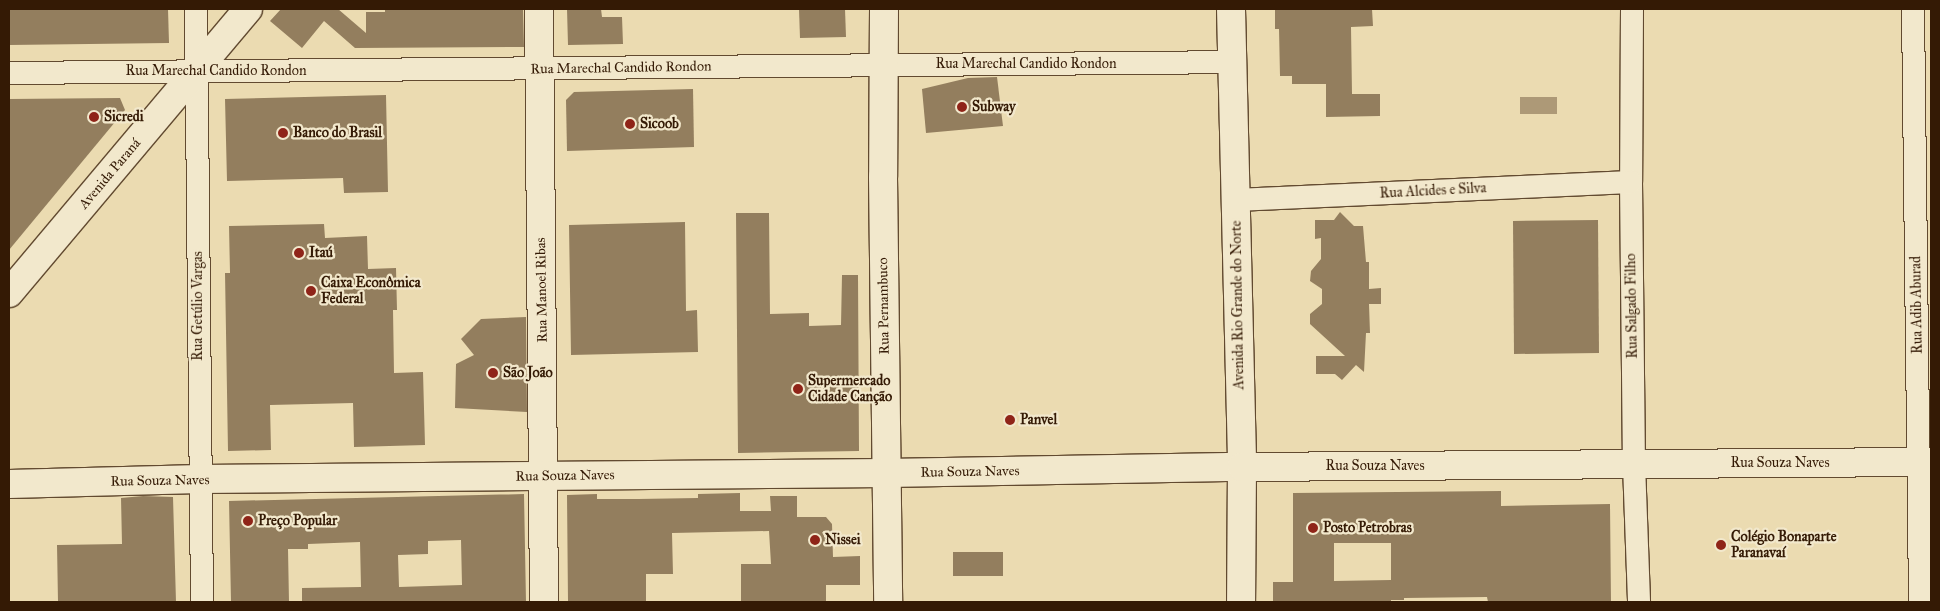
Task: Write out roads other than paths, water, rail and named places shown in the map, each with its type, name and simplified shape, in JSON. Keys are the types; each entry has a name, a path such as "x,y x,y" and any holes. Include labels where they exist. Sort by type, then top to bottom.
{"street":[{"name":"Rua Getúlio Vargas","path":"196,9 202,602"},
{"name":"Avenida Paraná","path":"9,293 248,9"},
{"name":"Rua Manoel Ribas","path":"539,9 544,602"},
{"name":"Rua Pernambuco","path":"884,9 883,177 888,602"},
{"name":"Avenida Rio Grande do Norte","path":"1231,9 1242,467 1241,602"},
{"name":"Rua Salgado Filho","path":"1632,9 1630,182 1634,464 1639,602"},
{"name":"Rua Adib Aburad","path":"1913,9 1925,462 1920,602"},
{"name":"Rua Marechal Candido Rondon","path":"9,73 1233,62"},
{"name":"Rua Alcides e Silva","path":"1236,200 1630,182"},
{"name":"Rua Souza Naves","path":"9,484 1242,467 1925,462"}],"place":[{"name":"Subway","path":"962,107"},
{"name":"Sicredi","path":"94,117"},
{"name":"Sicoob","path":"630,124"},
{"name":"Banco do Brasil","path":"283,133"},
{"name":"Itaú","path":"299,253"},
{"name":"Caixa Econômica Federal","path":"311,291"},
{"name":"São João","path":"493,373"},
{"name":"Supermercado Cidade Canção","path":"798,389"},
{"name":"Panvel","path":"1010,420"},
{"name":"Preço Popular","path":"248,521"},
{"name":"Posto Petrobras","path":"1313,528"},
{"name":"Nissei","path":"815,540"},
{"name":"Colégio Bonaparte Paranavaí","path":"1721,545"}]}
